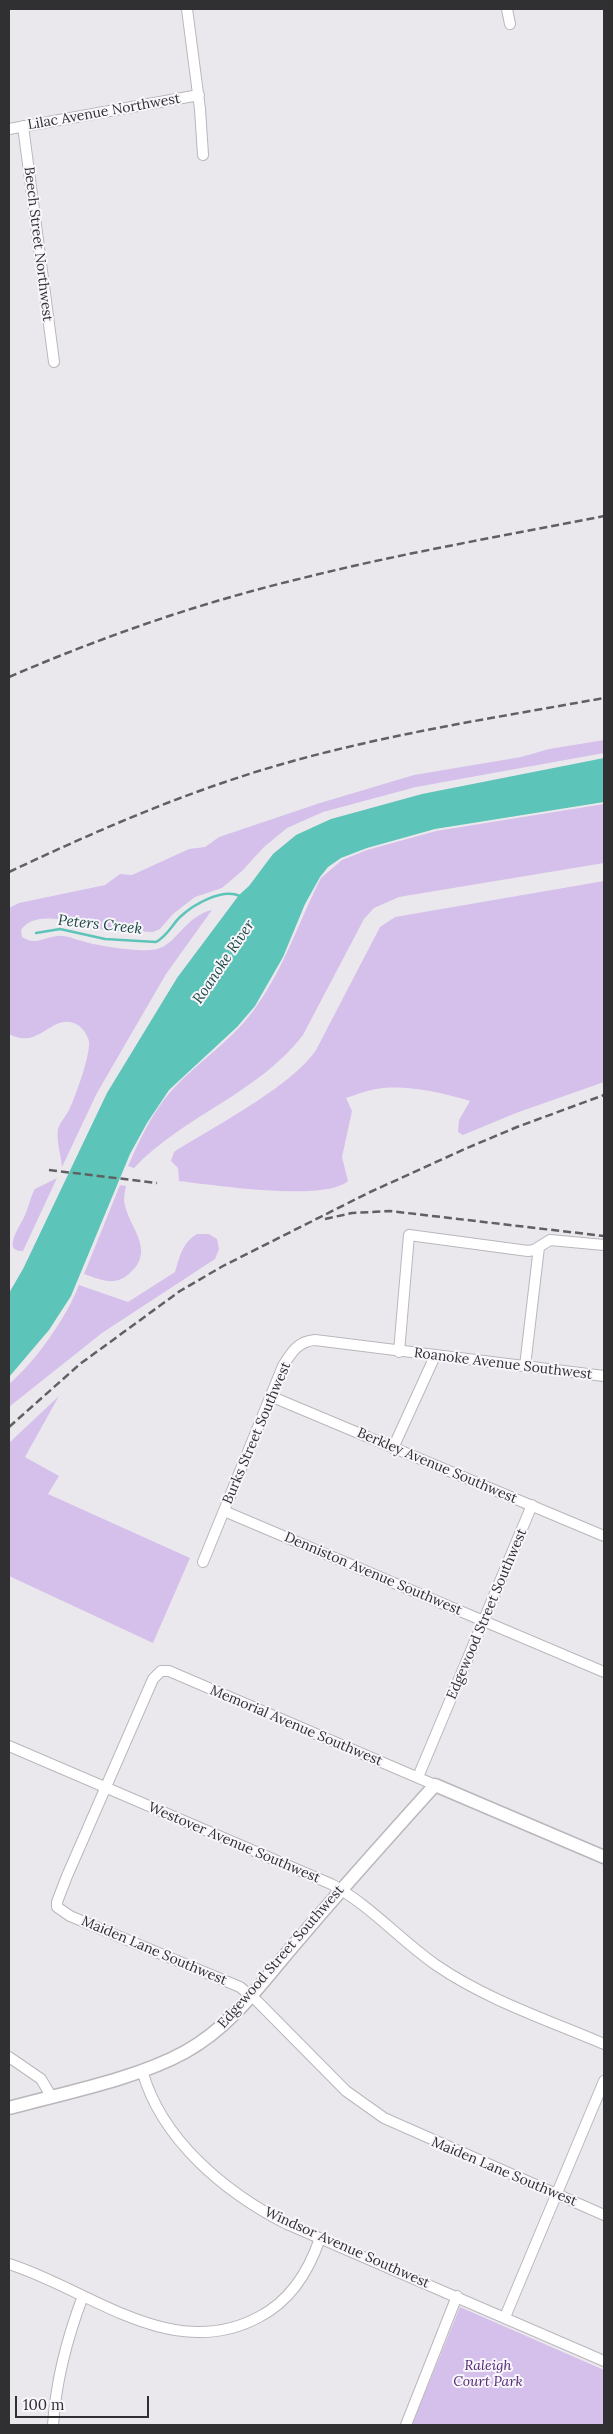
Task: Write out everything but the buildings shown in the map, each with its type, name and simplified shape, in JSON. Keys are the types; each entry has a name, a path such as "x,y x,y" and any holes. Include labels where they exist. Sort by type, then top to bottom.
{"street":[{"path":"187,9 199,95 203,155"},
{"path":"507,9 510,24"},
{"name":"Lilac Avenue Northwest","path":"9,129 112,109 199,95"},
{"name":"Beech Street Northwest","path":"23,126 54,362"},
{"name":"Roanoke Avenue Southwest","path":"539,1247 528,1252 410,1235 399,1352 604,1376"},
{"path":"525,1366 539,1247 544,1242 555,1239 604,1245"},
{"name":"Burks Street Southwest","path":"203,1562 270,1396 291,1353 303,1343 315,1340 399,1352"},
{"path":"393,1448 435,1356"},
{"name":"Berkley Avenue Southwest","path":"270,1396 604,1536"},
{"name":"Edgewood Street Southwest","path":"418,1777 532,1505"},
{"name":"Denniston Avenue Southwest","path":"224,1511 604,1672"},
{"name":"Memorial Avenue Southwest","path":"106,1788 153,1679 162,1671 175,1674 436,1784"},
{"name":"Westover Avenue Southwest","path":"9,1746 341,1890 436,1965 464,1982 604,2044"},
{"path":"436,1784 604,1857"},
{"name":"Edgewood Street Southwest","path":"9,2108 142,2070 162,2063 205,2040 226,2023 436,1784"},
{"name":"Maiden Lane Southwest","path":"106,1788 57,1902 60,1910 232,1984 251,1995 360,2103 405,2129 604,2215"},
{"path":"9,2057 41,2079 51,2096"},
{"name":"Windsor Avenue Southwest","path":"142,2070 149,2092 162,2115 176,2134 207,2169 248,2202 287,2224 604,2361"},
{"path":"505,2318 604,2081"},
{"path":"9,2264 136,2319 167,2330 195,2334 221,2332 250,2322 277,2305 300,2281 315,2254 320,2238"},
{"path":"54,2425 60,2371 73,2321 83,2296"},
{"path":"406,2425 457,2296"}],"green space":[{"path":"604,740 604,753 416,787 323,812 287,828 264,847 242,871 222,888 195,897 173,914 160,929 153,932 106,930 49,918 38,919 28,923 21,930 22,937 27,940 36,941 61,936 111,947 151,950 164,946 195,918 212,910 166,974 97,1093 62,1167 58,1129 70,1108 79,1085 85,1066 89,1042 86,1034 80,1027 67,1022 52,1026 29,1038 20,1038 9,1034 9,908 19,903 105,885 120,874 132,875 189,849 205,847 219,837 320,803 414,775 521,757 549,749"},
{"path":"604,804 604,863 399,897 374,908 364,919 303,1035 285,1055 243,1089 175,1133 134,1168 128,1166 147,1126 165,1098 182,1079 237,1030 256,1007 275,976 321,878 342,860 367,850 436,831"},
{"path":"604,881 604,1082 516,1113 463,1135 458,1132 459,1120 470,1101 412,1088 369,1090 346,1098 352,1111 342,1157 348,1181 336,1187 293,1191 241,1188 179,1181 178,1168 171,1161 174,1152 270,1092 289,1078 316,1050 380,927 395,917"},
{"path":"57,1178 23,1251 16,1250 13,1247 14,1237 35,1189"},
{"path":"120,1185 126,1186 124,1203 139,1239 141,1256 130,1273 119,1280 108,1281 84,1274"},
{"path":"197,1234 209,1234 217,1239 219,1249 215,1259 102,1333 9,1407 9,1384 40,1351 58,1325 79,1285 128,1302 175,1272 185,1246"},
{"path":"59,1396 25,1457 59,1476 48,1494 190,1558 153,1643 9,1576 9,1443"},
{"name":"Raleigh Court Park","path":"460,2307 604,2370 604,2425 412,2425"}],"water":[{"name":"Roanoke River","path":"604,758 604,802 435,829 367,848 341,858 328,867 320,877 305,904 283,957 255,1006 237,1027 169,1090 147,1123 130,1154 71,1296 49,1330 9,1377 9,1293 23,1269 107,1093 177,978 239,895 249,886 273,854 296,835 331,819 422,794"}],"waterway":[{"name":"Peters Creek","path":"36,933 60,929 105,939 156,942 166,934 180,917 200,903 225,894 240,896"}],"railway":[{"path":"9,677 117,634 265,587 453,545 604,516"},
{"path":"9,872 143,813 271,767 318,754 413,733 604,698"},
{"path":"9,1427 80,1364 180,1291 223,1266 368,1193 467,1148 517,1127 604,1095"},
{"path":"49,1170 157,1183"},
{"path":"325,1219 352,1213 390,1211 604,1236"}]}
